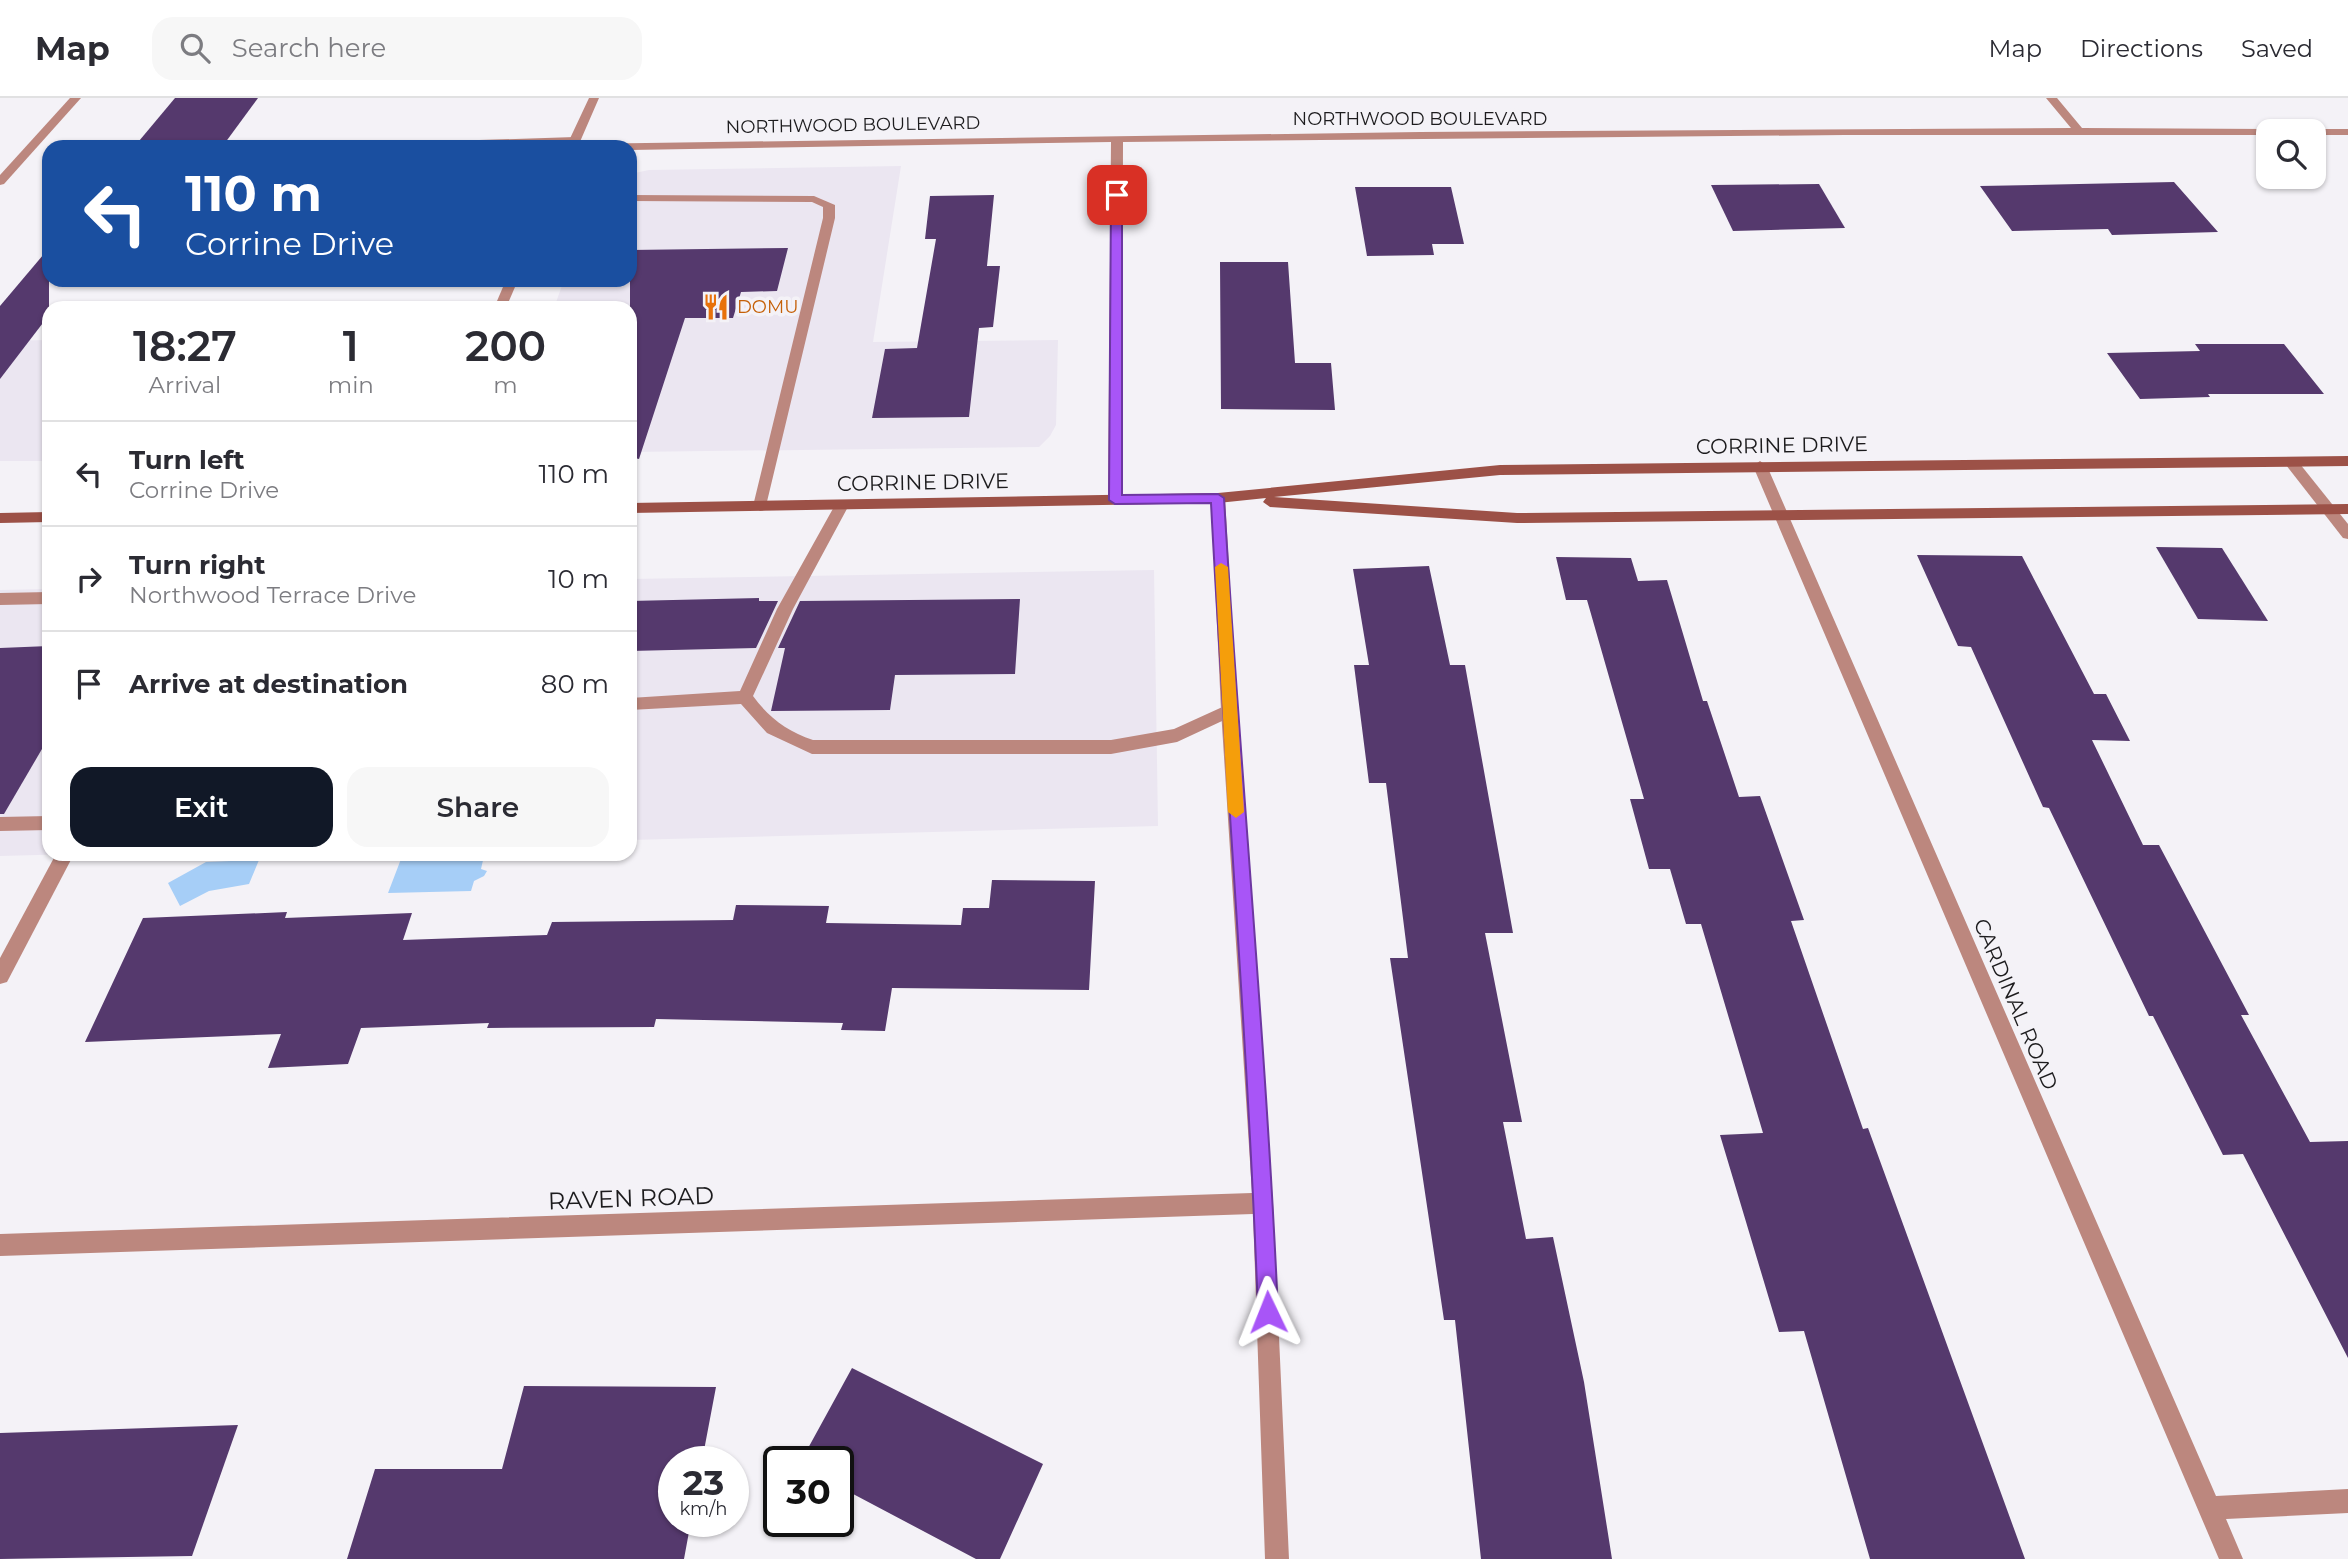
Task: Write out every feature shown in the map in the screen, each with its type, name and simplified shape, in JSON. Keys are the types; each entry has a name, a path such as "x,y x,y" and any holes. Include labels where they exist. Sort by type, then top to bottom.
{"street":[{"path":"0,182 76,98"},
{"path":"575,140 594,98"},
{"path":"2051,98 2079,131"},
{"name":"NORTHWOOD BOULEVARD","path":"637,144 2079,131 2256,132"},
{"path":"2326,132 2348,132"},
{"path":"1115,500 1117,139"},
{"path":"637,198 814,199 829,205 829,218 760,506"},
{"name":"CORRINE DRIVE","path":"637,508 1218,498 1500,470 2348,461"},
{"path":"2291,462 2348,534"},
{"name":"CARDINAL ROAD","path":"1760,466 1779,516 2231,1559"},
{"path":"1218,498 1229,710 1263,1203 1277,1559"},
{"name":"CORRINE DRIVE","path":"1218,498 1517,518 2348,509"},
{"path":"745,697 785,610 842,505"},
{"path":"0,518 42,517"},
{"path":"0,599 42,598"},
{"path":"745,697 758,716 777,734 812,747 1111,747 1177,735 1229,710"},
{"path":"637,704 745,697"},
{"path":"0,824 42,823"},
{"path":"0,976 61,861"},
{"name":"RAVEN ROAD","path":"0,1245 1263,1203"},
{"path":"2210,1508 2348,1501"}],"shaded area":[{"path":"901,166 873,342 1058,340 1056,425 1050,436 1039,447 637,452 637,301 556,301 562,287 637,287 637,173 649,170"},
{"path":"42,340 42,461 0,461 0,341"},
{"path":"1154,570 1158,826 637,840 637,579"},
{"path":"42,589 42,855 0,856 0,590"}],"water":[{"path":"259,861 249,884 209,891 180,906 168,883 206,862"},
{"path":"400,861 483,861 481,869 487,871 484,876 474,881 471,891 388,893"}],"building":[{"path":"175,98 258,98 227,140 140,140"},
{"path":"2174,182 2218,232 2112,235 2108,229 2012,231 1980,186"},
{"path":"1819,184 1845,228 1733,231 1711,185"},
{"path":"1355,187 1451,187 1464,244 1432,244 1434,255 1367,256"},
{"path":"994,195 987,266 1000,266 993,327 979,328 969,417 872,418 885,349 917,348 936,239 925,239 930,196"},
{"path":"788,248 777,291 741,292 733,318 685,318 639,459 637,301 630,301 630,287 637,287 637,250"},
{"path":"42,256 42,287 49,287 49,301 42,301 42,324 0,379 0,306"},
{"path":"1220,262 1288,262 1295,363 1331,363 1335,410 1221,409"},
{"path":"2195,344 2284,344 2324,394 2208,394 2210,397 2140,399 2107,353 2200,351"},
{"path":"2156,547 2222,548 2268,621 2198,619"},
{"path":"1917,555 2022,556 2094,694 2106,694 2130,741 2092,740 2143,845 2159,845 2249,1015 2241,1015 2310,1142 2348,1141 2348,1358 2243,1154 2223,1155 2153,1016 2149,1016 2049,808 2043,807 1971,647 1958,646"},
{"path":"1556,557 1631,558 1638,581 1667,580 1703,701 1707,701 1739,797 1760,796 1804,920 1791,921 1863,1129 1868,1128 2025,1559 1870,1559 1804,1331 1779,1332 1720,1135 1763,1133 1701,924 1686,924 1670,869 1649,869 1630,799 1644,799 1587,600 1566,600"},
{"path":"1429,566 1450,665 1465,665 1513,933 1485,933 1522,1122 1503,1122 1526,1239 1553,1237 1584,1382 1612,1559 1481,1559 1455,1320 1444,1320 1390,958 1408,958 1386,783 1369,783 1354,665 1369,665 1353,569"},
{"path":"759,598 759,601 778,601 756,648 637,651 637,601"},
{"path":"1020,599 1015,674 895,675 890,710 771,711 785,648 778,648 800,601"},
{"path":"42,646 42,749 4,814 0,814 0,648"},
{"path":"992,880 1095,881 1089,990 892,988 885,1031 841,1030 843,1023 656,1019 654,1027 487,1028 489,1023 361,1028 348,1064 268,1068 281,1034 85,1042 143,918 287,912 285,918 412,913 403,940 547,935 552,922 733,920 736,905 829,906 826,923 961,925 963,908 989,908"},
{"path":"852,1368 1043,1464 1000,1559 976,1559 854,1494 854,1446 809,1446"},
{"path":"524,1386 716,1387 705,1446 658,1446 658,1537 688,1537 684,1559 347,1559 375,1469 502,1469"},
{"path":"238,1425 192,1556 0,1559 0,1433"}],"slow traffic":[{"path":"1221,567 1236,812"}],"place":[{"name":"DOMU","path":"716,307"}],"route":[{"path":"1117,195 1115,500 1218,498 1268,1312"}]}
